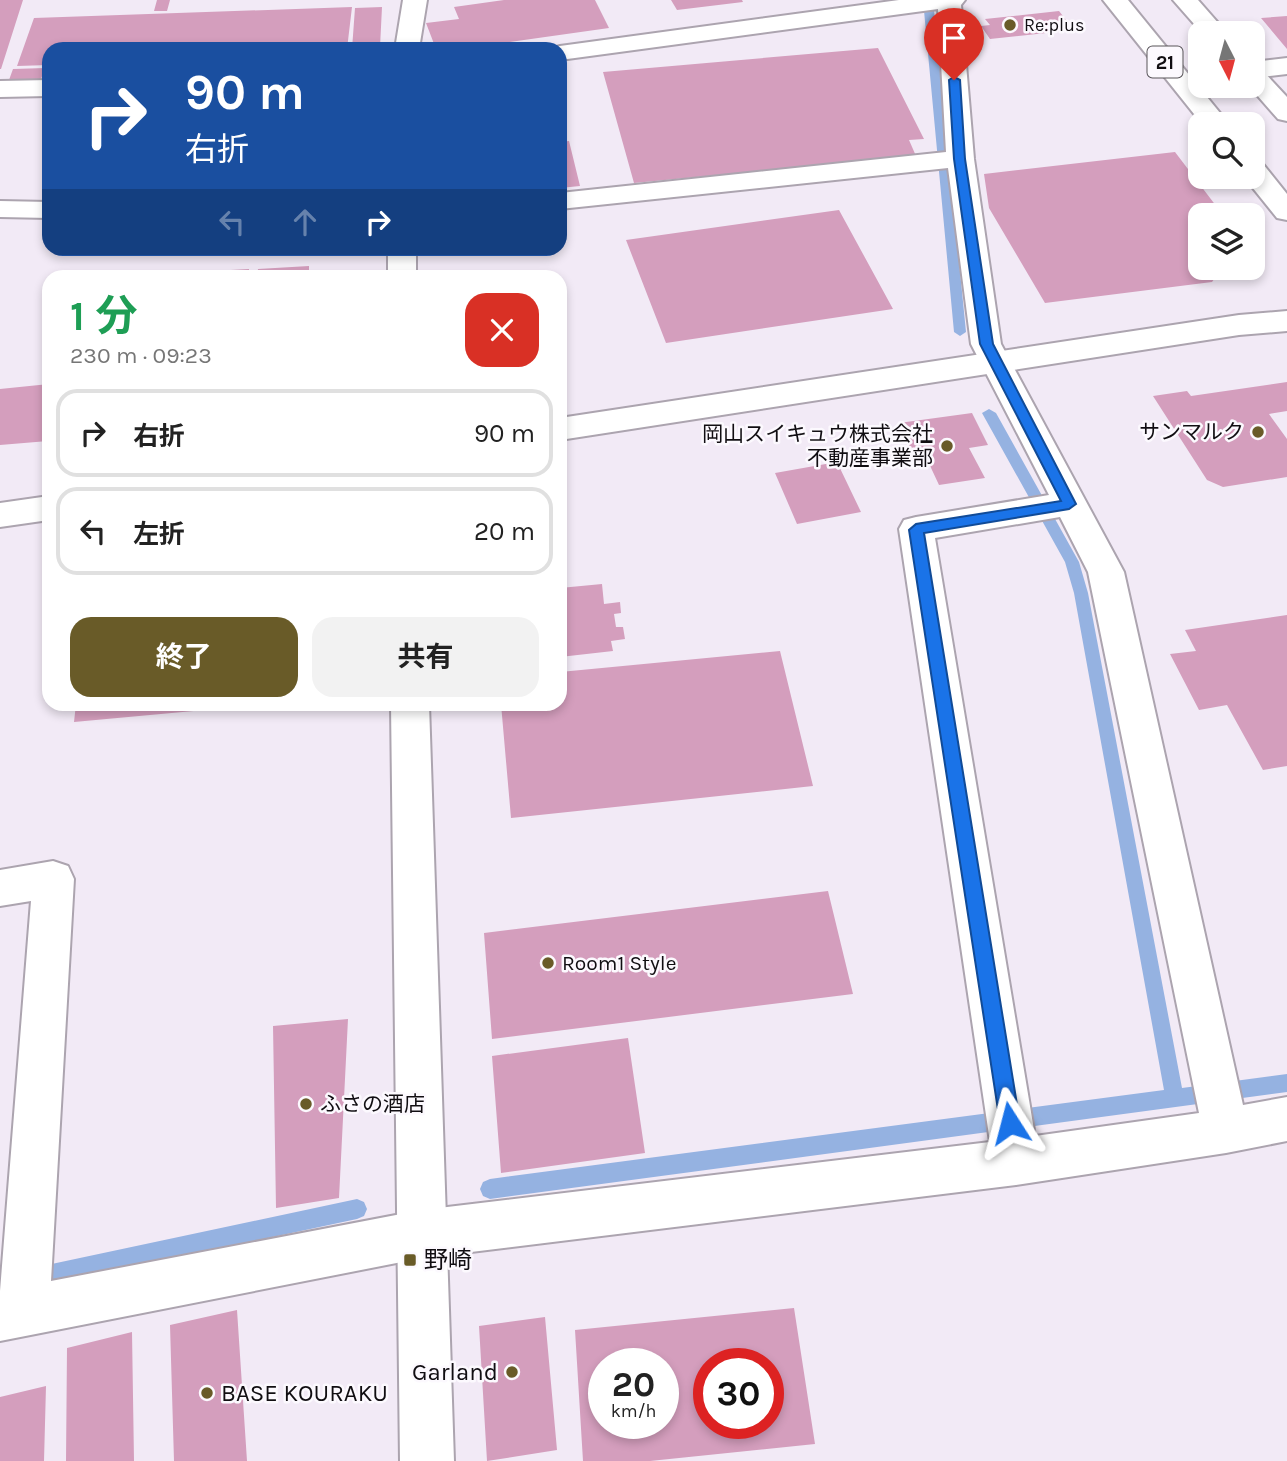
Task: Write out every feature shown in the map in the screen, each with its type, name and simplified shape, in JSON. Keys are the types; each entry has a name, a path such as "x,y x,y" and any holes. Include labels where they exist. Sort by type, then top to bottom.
{"street":[{"path":"408,42 415,0"},
{"name":"21","path":"1115,0 1206,112"},
{"path":"1185,0 1204,21"},
{"path":"567,52 939,2 948,160 986,344 996,362 1051,507 1106,572 1221,1107"},
{"path":"1265,70 1287,66"},
{"path":"1265,86 1287,113"},
{"path":"0,89 42,88"},
{"path":"567,200 948,160"},
{"path":"1265,185 1287,212"},
{"path":"0,209 42,210"},
{"path":"567,428 1279,318"},
{"path":"1012,1136 916,530 1051,507"},
{"path":"0,515 42,509"},
{"path":"410,711 427,1461"},
{"path":"0,888 54,878 19,1297 422,1234 1012,1136 1221,1107 1287,1119"}],"building":[{"path":"0,0 23,0 1,69 0,69"},
{"path":"157,0 170,0 167,11 154,11"},
{"path":"504,0 595,0 609,28 510,42 433,42 426,23 459,19 454,7"},
{"path":"671,0 742,0 743,2 677,10"},
{"path":"352,7 348,42 42,42 42,65 17,66 34,18"},
{"path":"382,7 380,42 353,42 355,8"},
{"path":"1059,11 1074,30 990,39 981,26 990,25 985,19"},
{"path":"1287,16 1287,49 1265,21 1261,18"},
{"path":"878,48 924,139 909,140 916,156 634,183 603,72"},
{"path":"42,68 42,76 41,79 9,80 13,69"},
{"path":"569,141 580,186 567,187"},
{"path":"1175,152 1188,169 1188,189 1203,189 1214,203 1188,203 1188,280 1213,280 1045,303 989,208 984,174"},
{"path":"839,210 893,309 666,343 626,240"},
{"path":"309,266 309,270 258,269"},
{"path":"1287,382 1287,411 1269,414 1287,439 1287,477 1223,487 1207,480 1153,396 1187,391 1191,396"},
{"path":"42,385 42,442 0,445 0,389"},
{"path":"972,413 988,445 969,448 985,478 939,485 925,455 914,457 899,423"},
{"path":"837,462 861,512 797,524 775,473"},
{"path":"602,584 604,604 620,602 621,613 614,614 616,627 623,627 625,639 611,641 613,651 567,656 567,587"},
{"path":"1287,615 1287,766 1263,770 1227,705 1199,710 1170,654 1196,651 1185,630"},
{"path":"780,651 813,786 511,818 502,711 567,711 567,671"},
{"path":"75,711 193,711 74,722"},
{"path":"828,891 853,994 492,1039 484,933"},
{"path":"348,1019 339,1198 276,1208 273,1026"},
{"path":"628,1038 645,1153 501,1173 492,1056"},
{"path":"794,1308 815,1444 650,1461 583,1461 575,1330"},
{"name":"BASE KOURAKU","path":"237,1310 247,1461 174,1461 170,1325"},
{"path":"545,1317 557,1450 487,1461 479,1326"},
{"path":"132,1332 134,1461 66,1461 67,1348"},
{"path":"46,1386 44,1461 0,1461 0,1397"}],"waterway":[{"path":"928,0 960,332"},
{"path":"989,413 1072,562 1081,593 1175,1098"},
{"path":"1175,1098 1287,1083"},
{"path":"490,1189 1175,1098"},
{"path":"0,1285 357,1209"}],"place":[{"name":"Re:plus","path":"1010,25"},
{"name":"サンマルク","path":"1258,432"},
{"name":"岡山スイキュウ株式会社 不動産事業部","path":"947,446"},
{"name":"Room1 Style","path":"548,963"},
{"name":"ふさの酒店","path":"306,1104"},
{"name":"野崎","path":"410,1260"},
{"name":"Garland","path":"512,1372"},
{"name":"BASE KOURAKU","path":"207,1393"}],"route":[{"path":"954,80 960,159 986,344 1069,504 916,530 1010,1123"}]}
